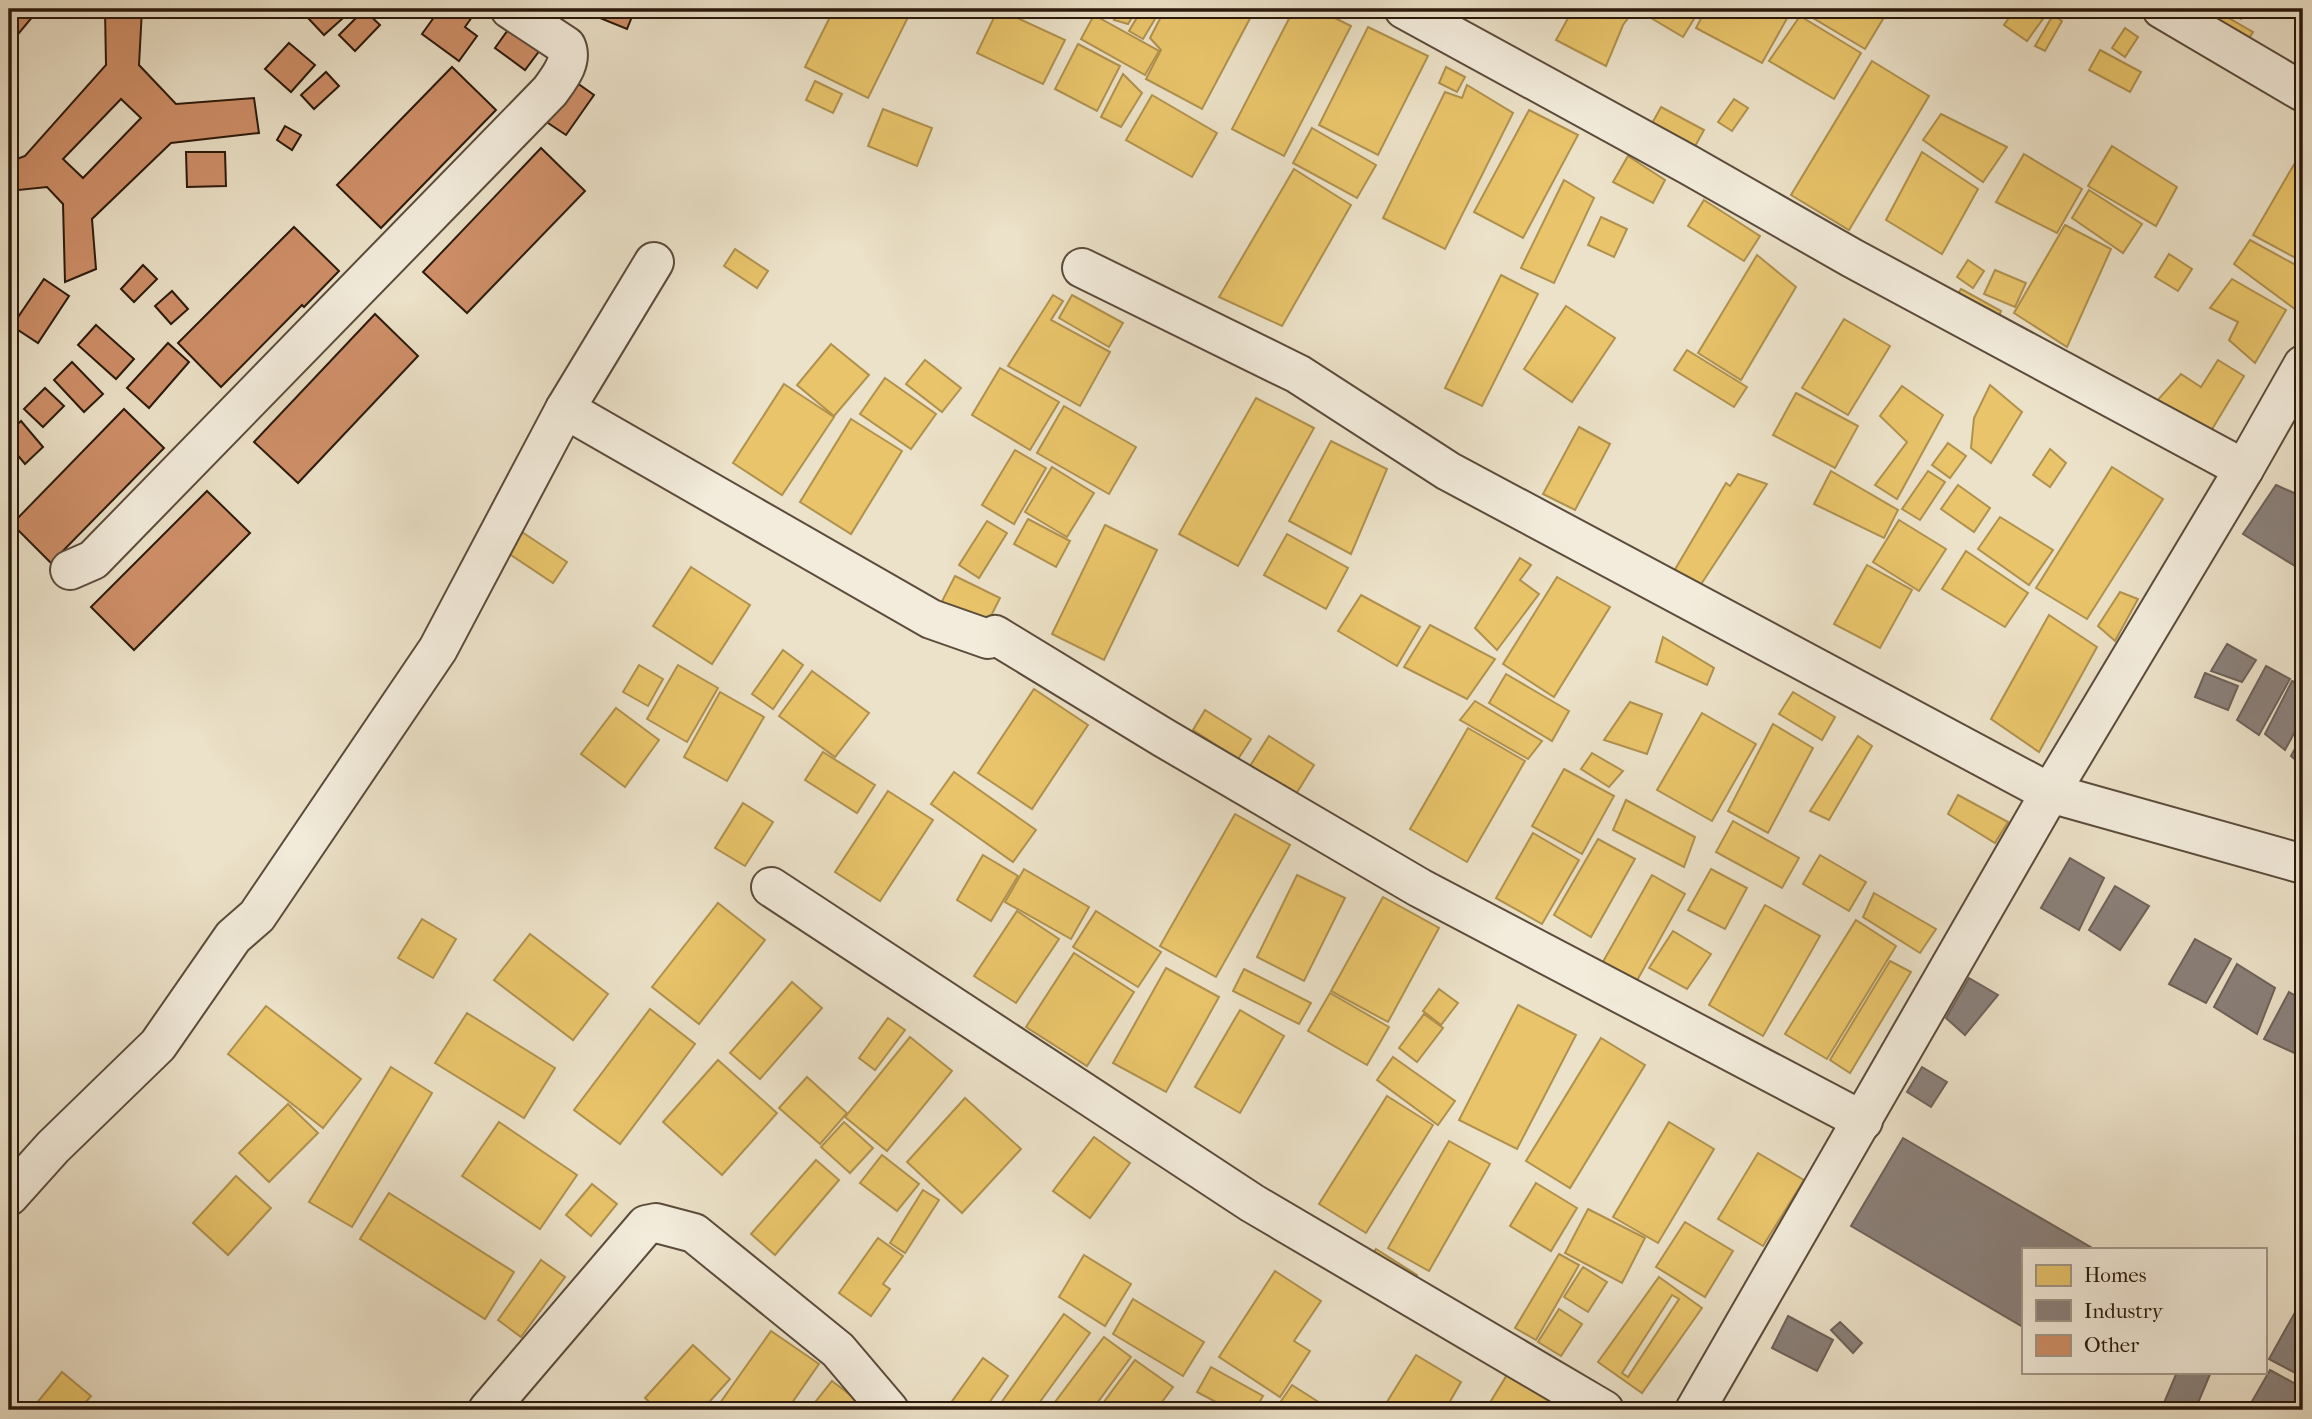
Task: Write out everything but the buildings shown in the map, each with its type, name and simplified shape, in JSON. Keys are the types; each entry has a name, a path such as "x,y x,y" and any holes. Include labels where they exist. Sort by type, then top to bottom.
{"street":[{"path":"70,570 93,560 550,91 568,62 569,53 566,46 510,9"},
{"path":"1404,9 1689,165 1852,258 2244,470"},
{"path":"2162,9 2303,92"},
{"path":"9,1196 53,1147 158,1045 233,937 257,916 438,649 565,409 654,262"},
{"path":"1082,268 1298,374 1448,471 2050,793 2303,863"},
{"path":"1695,1410 2050,793 2244,470 2303,365"},
{"path":"565,409 931,619 988,639 996,635 1164,738 1420,888 1863,1121"},
{"path":"771,887 1252,1203 1604,1410"},
{"path":"488,1410 646,1224 656,1223 694,1234 704,1242 838,1350 889,1410"}]}
